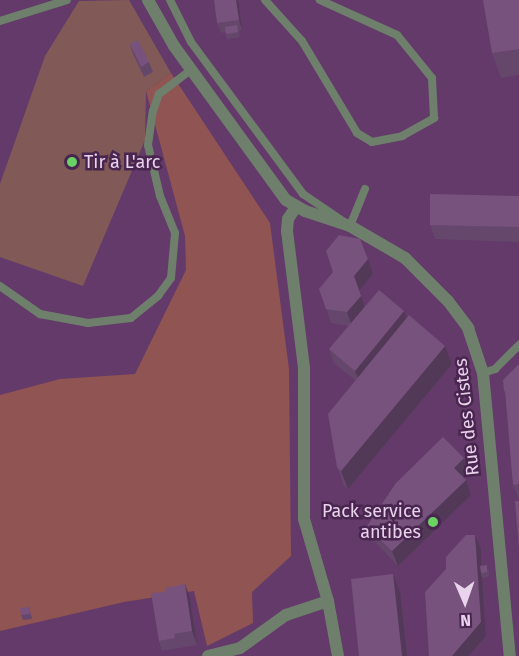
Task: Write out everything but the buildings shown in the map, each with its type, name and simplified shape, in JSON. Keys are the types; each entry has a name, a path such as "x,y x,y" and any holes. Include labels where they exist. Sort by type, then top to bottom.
{"street":[{"name":"Rue des Cistes","path":"148,0 191,70 276,188 297,207 350,226 405,258 425,276 468,328 483,373 504,612 511,656"},
{"path":"297,207 288,219 287,231 304,368 304,519 328,601 338,656"},
{"path":"208,656 240,648 286,615 328,601"}],"lane":[{"path":"0,21 67,0"},
{"name":"Rue des Cistes","path":"170,0 191,42 287,176 303,194 350,226"},
{"path":"265,0 302,41 357,133 372,142 402,136 434,118 432,78 397,35 320,0"},
{"path":"0,286 40,314 88,323 131,318 158,296 171,278 175,233 160,196 148,145 153,111 159,94 191,70"},
{"path":"350,226 365,189"},
{"path":"483,373 495,369 519,345"},
{"name":"Rue des Cistes","path":"511,656 517,656"}],"shaded area":[{"path":"0,0 519,0 519,656 0,656"},
{"name":"Tir à L'arc","path":"129,0 171,73 146,91 145,140 83,286 0,257 0,184 45,56 79,1"},
{"path":"171,73 270,223 289,369 291,556 252,592 253,623 207,646 194,591 124,602 0,631 0,395 60,379 135,374 186,270 185,236 146,91"}],"place":[{"name":"Tir à L'arc","path":"72,162"},
{"name":"Pack service antibes","path":"433,522"}]}
